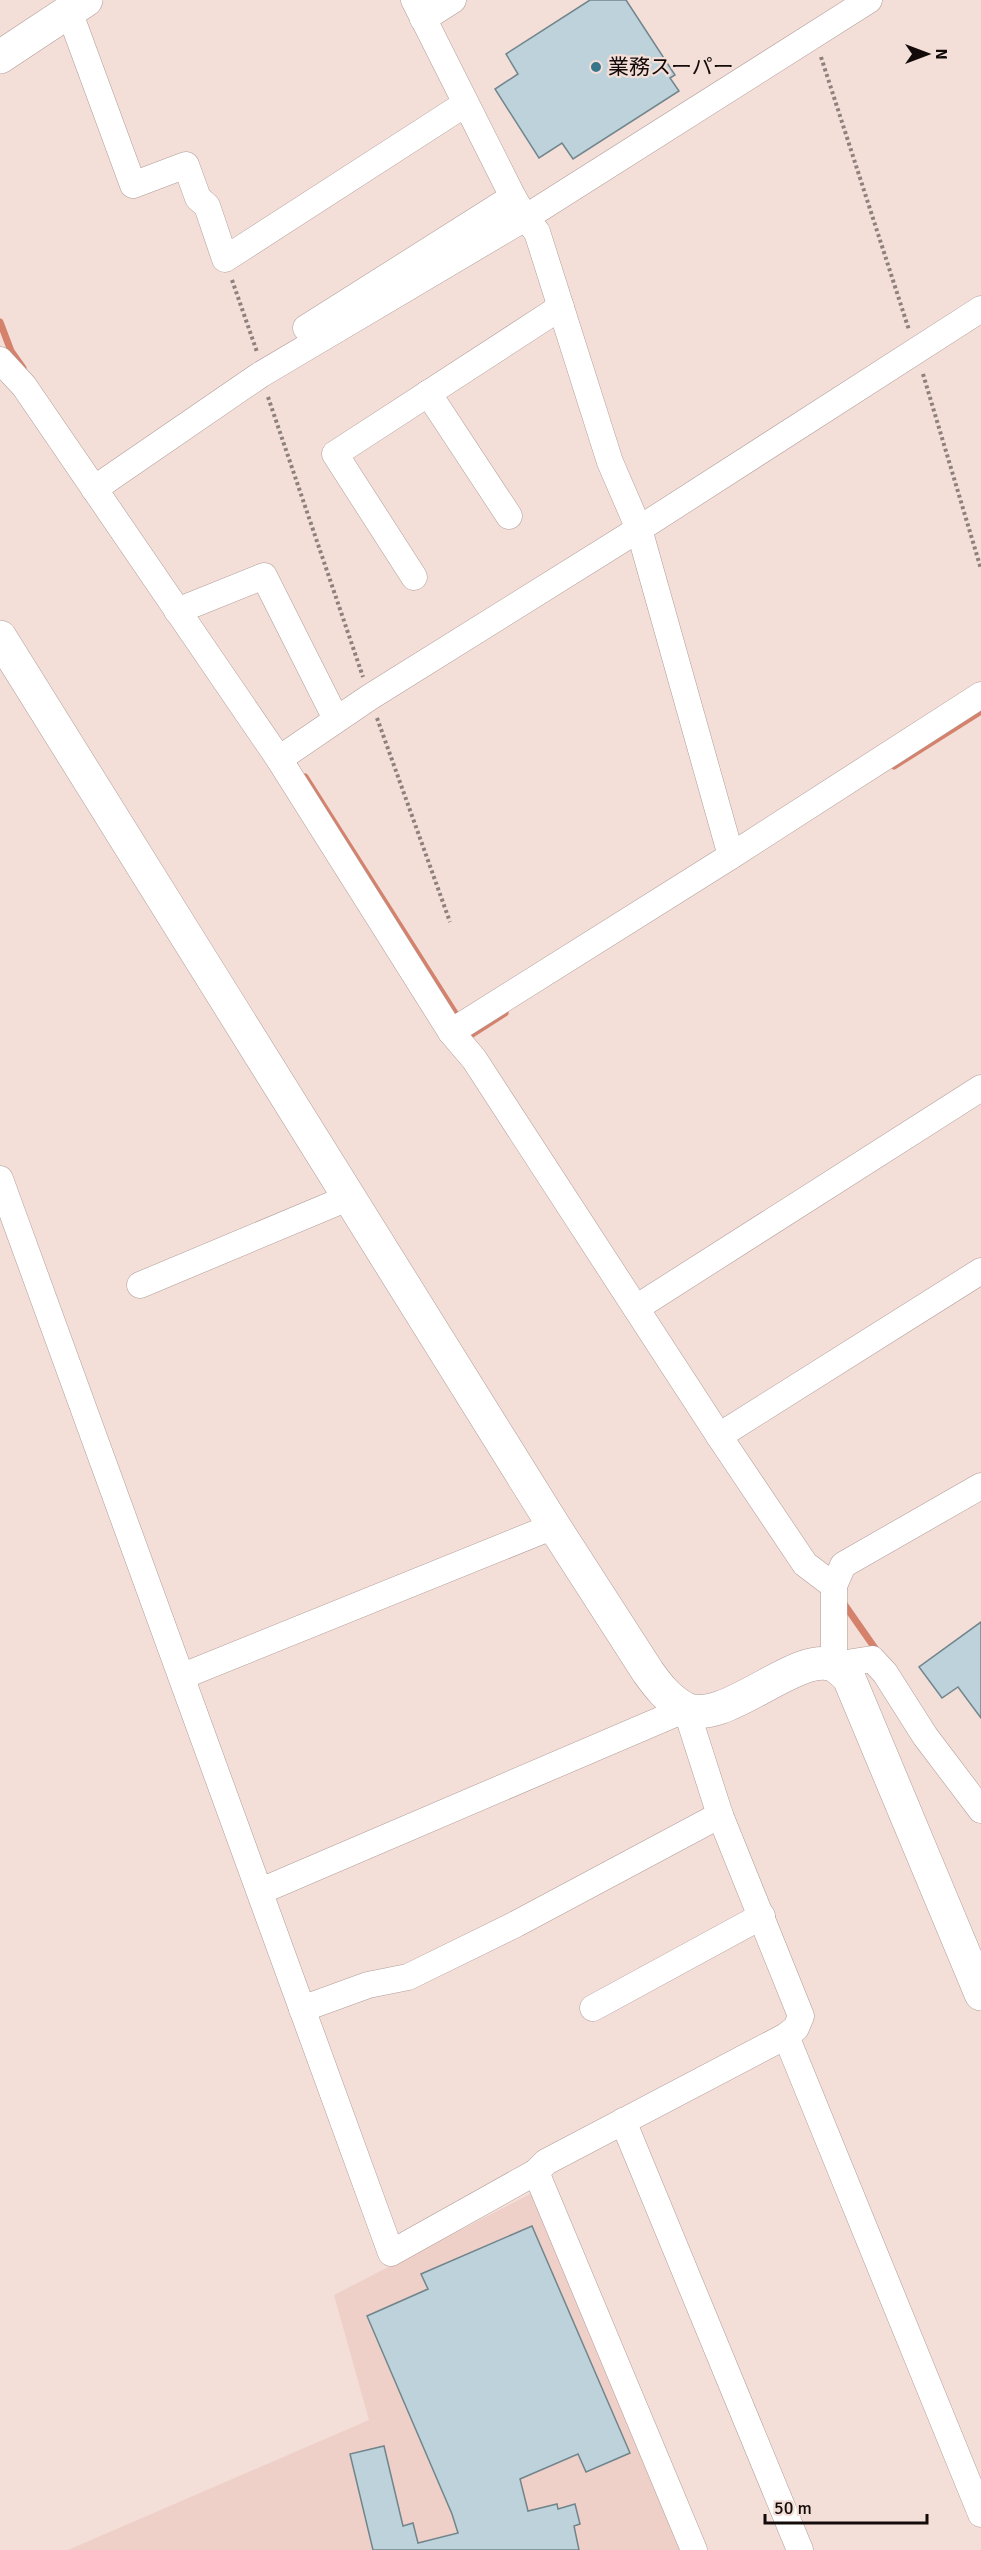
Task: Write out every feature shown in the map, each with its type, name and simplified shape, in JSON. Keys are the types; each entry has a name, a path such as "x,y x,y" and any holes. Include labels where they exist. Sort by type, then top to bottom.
{"street":[{"path":"453,0 418,9 519,207 537,232 610,462 639,529 731,856"},
{"path":"94,489 260,366 519,207 869,0"},
{"path":"0,57 78,5 133,185 186,165 198,198 207,206 225,259 465,104"},
{"path":"414,577 335,454 561,307"},
{"path":"279,759 370,697 639,529 981,309"},
{"path":"0,360 24,386 279,759 451,1032 474,1059 805,1564 834,1586"},
{"path":"428,393 508,516"},
{"path":"177,611 264,576 336,719"},
{"path":"0,638 554,1526 648,1672 664,1693 686,1709 720,1815 801,2016 796,2028 786,2036 546,2162 536,2172 391,2253 183,1676 0,1179"},
{"path":"451,1032 981,695"},
{"path":"636,1308 981,1089"},
{"path":"140,1285 350,1197"},
{"path":"719,1436 981,1271"},
{"path":"981,1486 843,1565 834,1586 834,1665 849,1678 981,1994"},
{"path":"183,1676 554,1526"},
{"path":"261,1891 686,1709 706,1710 729,1703 812,1664 834,1665 872,1659 885,1673 925,1736 981,1810"},
{"path":"302,2009 368,1985 408,1977 516,1924 720,1815"},
{"path":"593,2008 762,1916"},
{"path":"786,2036 981,2514"},
{"path":"623,2121 800,2550"},
{"path":"536,2172 694,2550"}],"path":[{"path":"814,34 916,350 981,569"},
{"path":"225,259 370,697 450,922"}],"shaded area":[{"path":"538,2190 692,2550 68,2550 369,2420 334,2295"}],"building":[{"path":"590,0 626,0 675,75 670,78 679,91 573,159 562,143 539,158 495,89 518,74 506,54"},
{"path":"981,1622 981,1718 958,1687 942,1698 919,1667"},
{"path":"532,2226 630,2453 586,2472 578,2454 520,2479 528,2511 557,2504 558,2509 575,2504 580,2524 574,2526 579,2550 373,2550 350,2454 384,2446 403,2526 413,2523 418,2543 458,2533 452,2514 367,2316 428,2289 421,2274"}],"waterway":[{"path":"0,322 11,351 23,368"},
{"path":"894,766 981,711"},
{"path":"305,777 460,1021"},
{"path":"469,1036 505,1013"},
{"path":"842,1601 879,1654"}],"place":[{"name":"業務スーパー","path":"596,67"}]}
